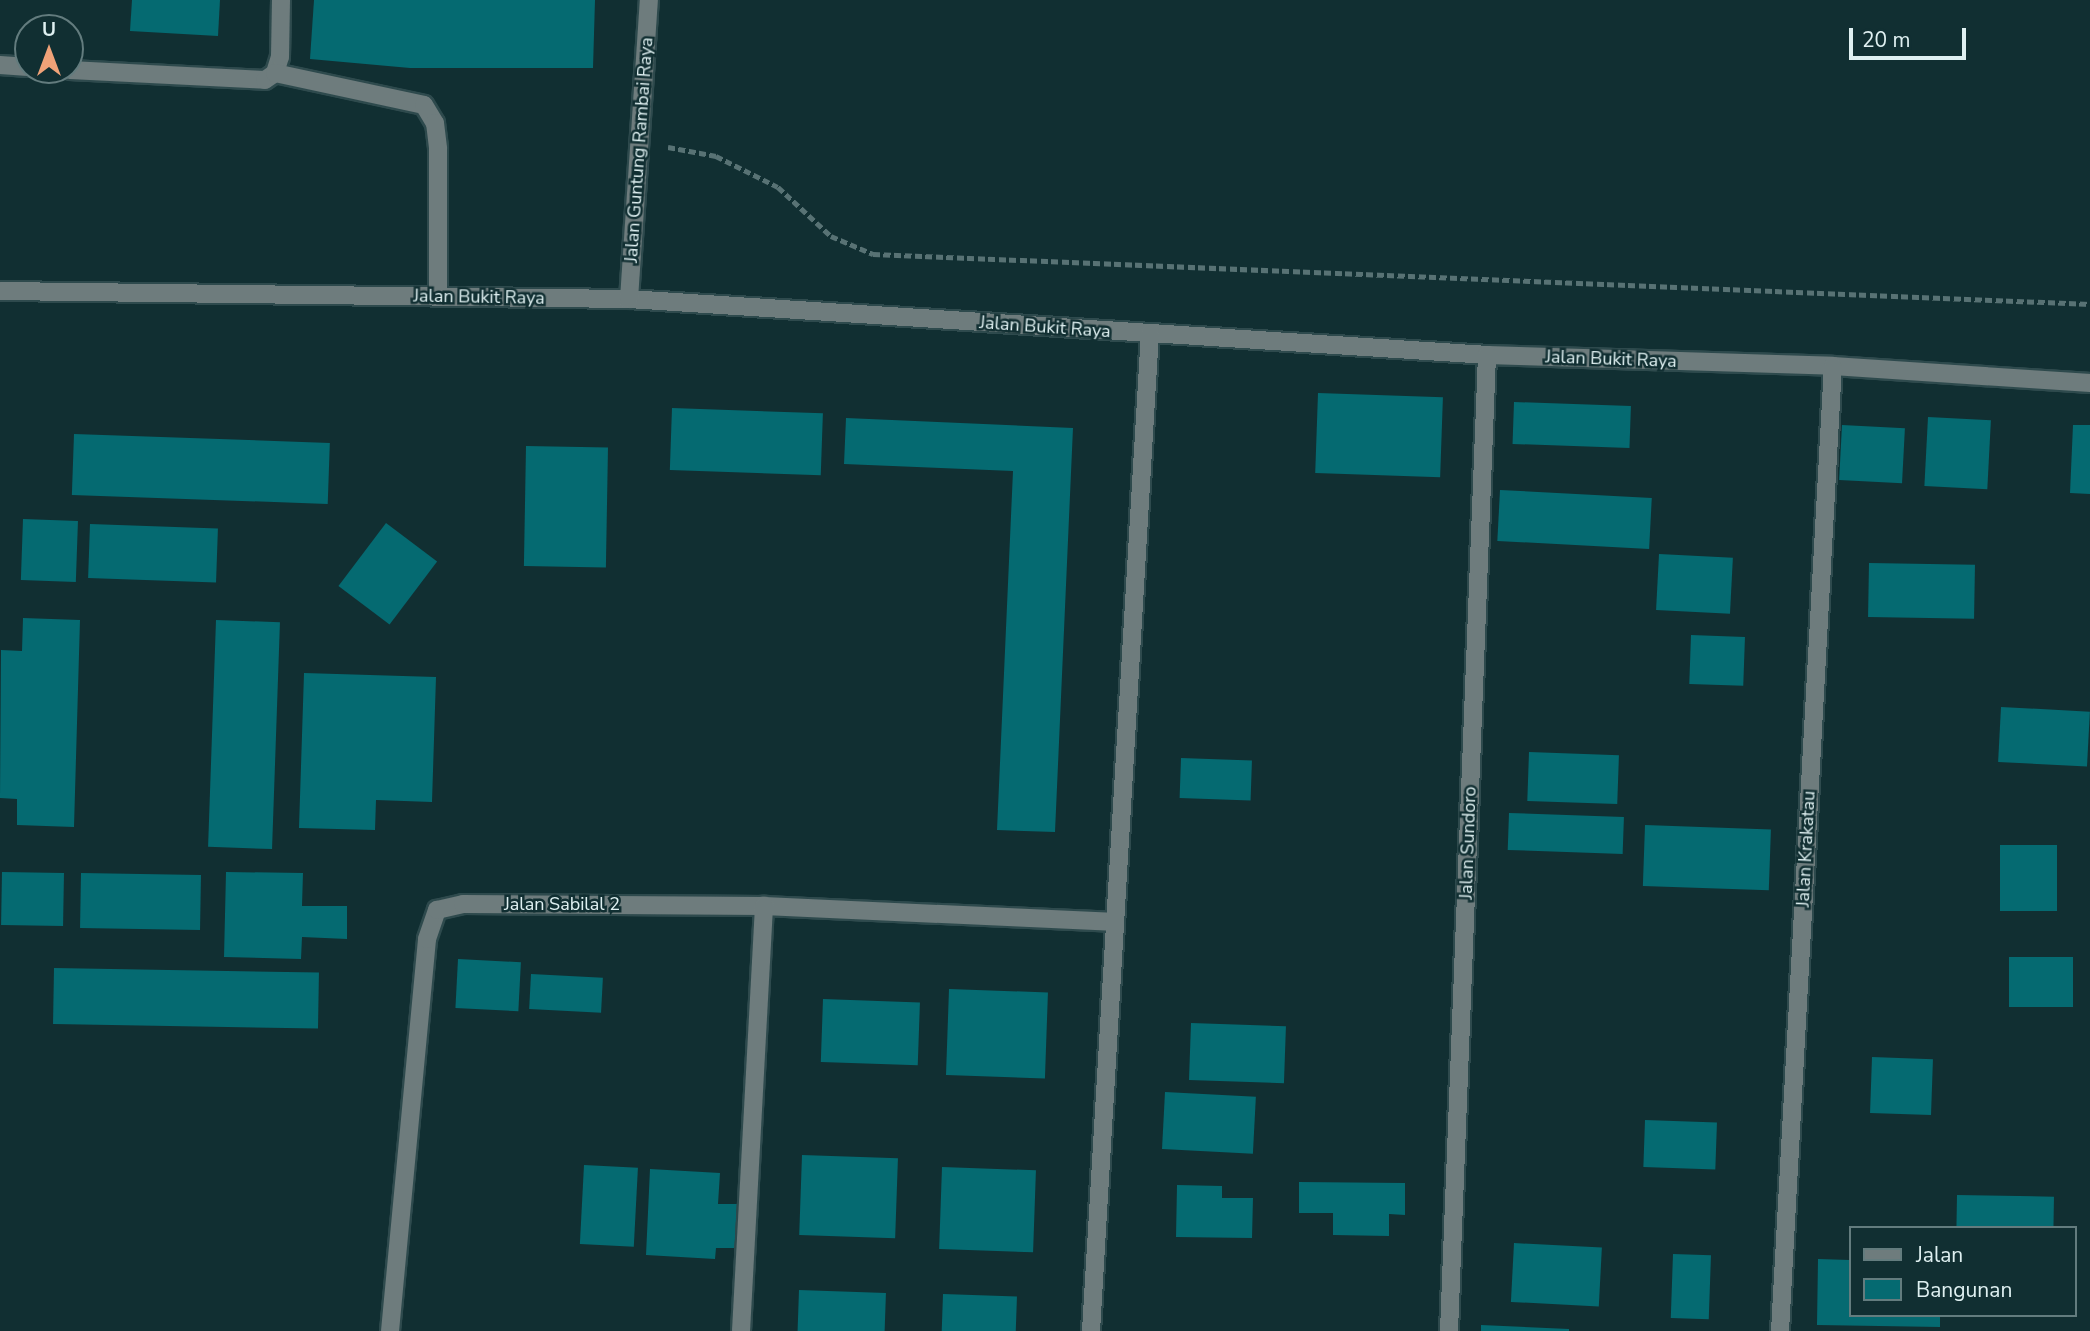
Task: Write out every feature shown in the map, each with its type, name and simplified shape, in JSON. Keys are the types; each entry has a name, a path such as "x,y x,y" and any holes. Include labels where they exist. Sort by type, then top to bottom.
{"street":[{"path":"275,73 281,0"},
{"name":"Jalan Guntung Rambai Raya","path":"629,299 649,0"},
{"path":"84,71 235,83 265,80 275,73 424,105 435,123 439,149 438,296"},
{"name":"Jalan Bukit Raya","path":"0,291 629,299 1487,355 1833,366 2090,383"},
{"path":"1091,1331 1112,922 1150,333"},
{"name":"Jalan Sundoro","path":"1449,1331 1487,355"},
{"name":"Jalan Krakatau","path":"1780,1331 1833,366"},
{"name":"Jalan Sabilal 2","path":"390,1331 427,939 436,910 463,904 764,906 1112,922"},
{"path":"741,1331 764,906"}],"path":[{"path":"640,142 716,156 778,187 831,236 873,254 2090,304"}],"building":[{"path":"132,0 220,0 218,36 130,31"},
{"path":"314,0 595,0 593,68 410,68 310,59"},
{"path":"1318,393 1443,397 1440,477 1315,473"},
{"path":"1514,402 1631,406 1629,448 1513,444"},
{"path":"672,408 823,413 821,475 670,470"},
{"path":"1928,417 1991,420 1987,489 1924,486"},
{"path":"846,418 1073,428 1055,832 997,830 1013,471 844,464"},
{"path":"1842,425 1905,428 1902,483 1839,480"},
{"path":"2073,425 2090,425 2090,494 2070,493"},
{"path":"74,434 330,443 328,504 72,495"},
{"path":"526,446 608,447 606,567 524,566"},
{"path":"1500,490 1652,498 1649,549 1497,541"},
{"path":"23,519 78,521 76,582 21,580"},
{"path":"386,523 437,562 390,625 338,586"},
{"path":"90,524 218,528 216,582 88,578"},
{"path":"1659,554 1733,558 1730,614 1656,610"},
{"path":"1869,563 1975,565 1974,619 1868,617"},
{"path":"23,618 80,620 74,827 17,825 17,799 0,798 1,650 22,651"},
{"path":"216,620 280,622 272,849 208,847"},
{"path":"1691,635 1745,637 1743,686 1689,684"},
{"path":"304,673 436,677 432,802 376,800 375,830 299,828"},
{"path":"2001,707 2090,712 2087,767 1998,762"},
{"path":"1529,752 1619,755 1617,804 1527,801"},
{"path":"1181,758 1252,760 1251,800 1180,798"},
{"path":"1509,813 1624,817 1623,854 1508,850"},
{"path":"1645,825 1771,829 1769,890 1643,886"},
{"path":"2000,845 2057,845 2057,911 2000,911"},
{"path":"2,872 64,873 63,926 1,925"},
{"path":"226,872 303,873 302,906 347,906 347,939 302,937 301,959 224,957"},
{"path":"81,873 201,875 200,930 80,928"},
{"path":"2009,957 2073,957 2073,1007 2009,1007"},
{"path":"458,959 521,962 518,1011 455,1008"},
{"path":"54,968 319,973 318,1029 53,1024"},
{"path":"531,974 603,978 601,1013 529,1009"},
{"path":"949,989 1048,992 1045,1078 946,1075"},
{"path":"823,999 920,1002 918,1065 821,1062"},
{"path":"1191,1023 1286,1026 1284,1083 1189,1080"},
{"path":"1872,1057 1933,1059 1931,1115 1870,1113"},
{"path":"1165,1092 1256,1097 1253,1154 1162,1149"},
{"path":"1645,1120 1717,1123 1715,1169 1643,1167"},
{"path":"802,1155 898,1158 895,1238 799,1235"},
{"path":"584,1165 638,1168 634,1247 580,1244"},
{"path":"942,1167 1036,1170 1033,1252 939,1249"},
{"path":"650,1169 720,1173 718,1204 741,1204 739,1248 716,1248 715,1259 646,1255"},
{"path":"1299,1182 1405,1183 1405,1215 1389,1214 1389,1236 1333,1235 1333,1213 1299,1213"},
{"path":"1177,1185 1222,1186 1222,1198 1253,1198 1252,1238 1176,1237"},
{"path":"1957,1195 2054,1197 2053,1226 1956,1226"},
{"path":"1514,1243 1602,1248 1599,1307 1511,1302"},
{"path":"1673,1254 1711,1255 1709,1319 1671,1318"},
{"path":"1818,1259 1848,1260 1848,1317 1940,1317 1940,1327 1817,1325"},
{"path":"799,1290 886,1293 885,1331 798,1331"},
{"path":"943,1294 1017,1297 1016,1331 942,1331"},
{"path":"1481,1325 1569,1329 1569,1331 1481,1331"}]}
